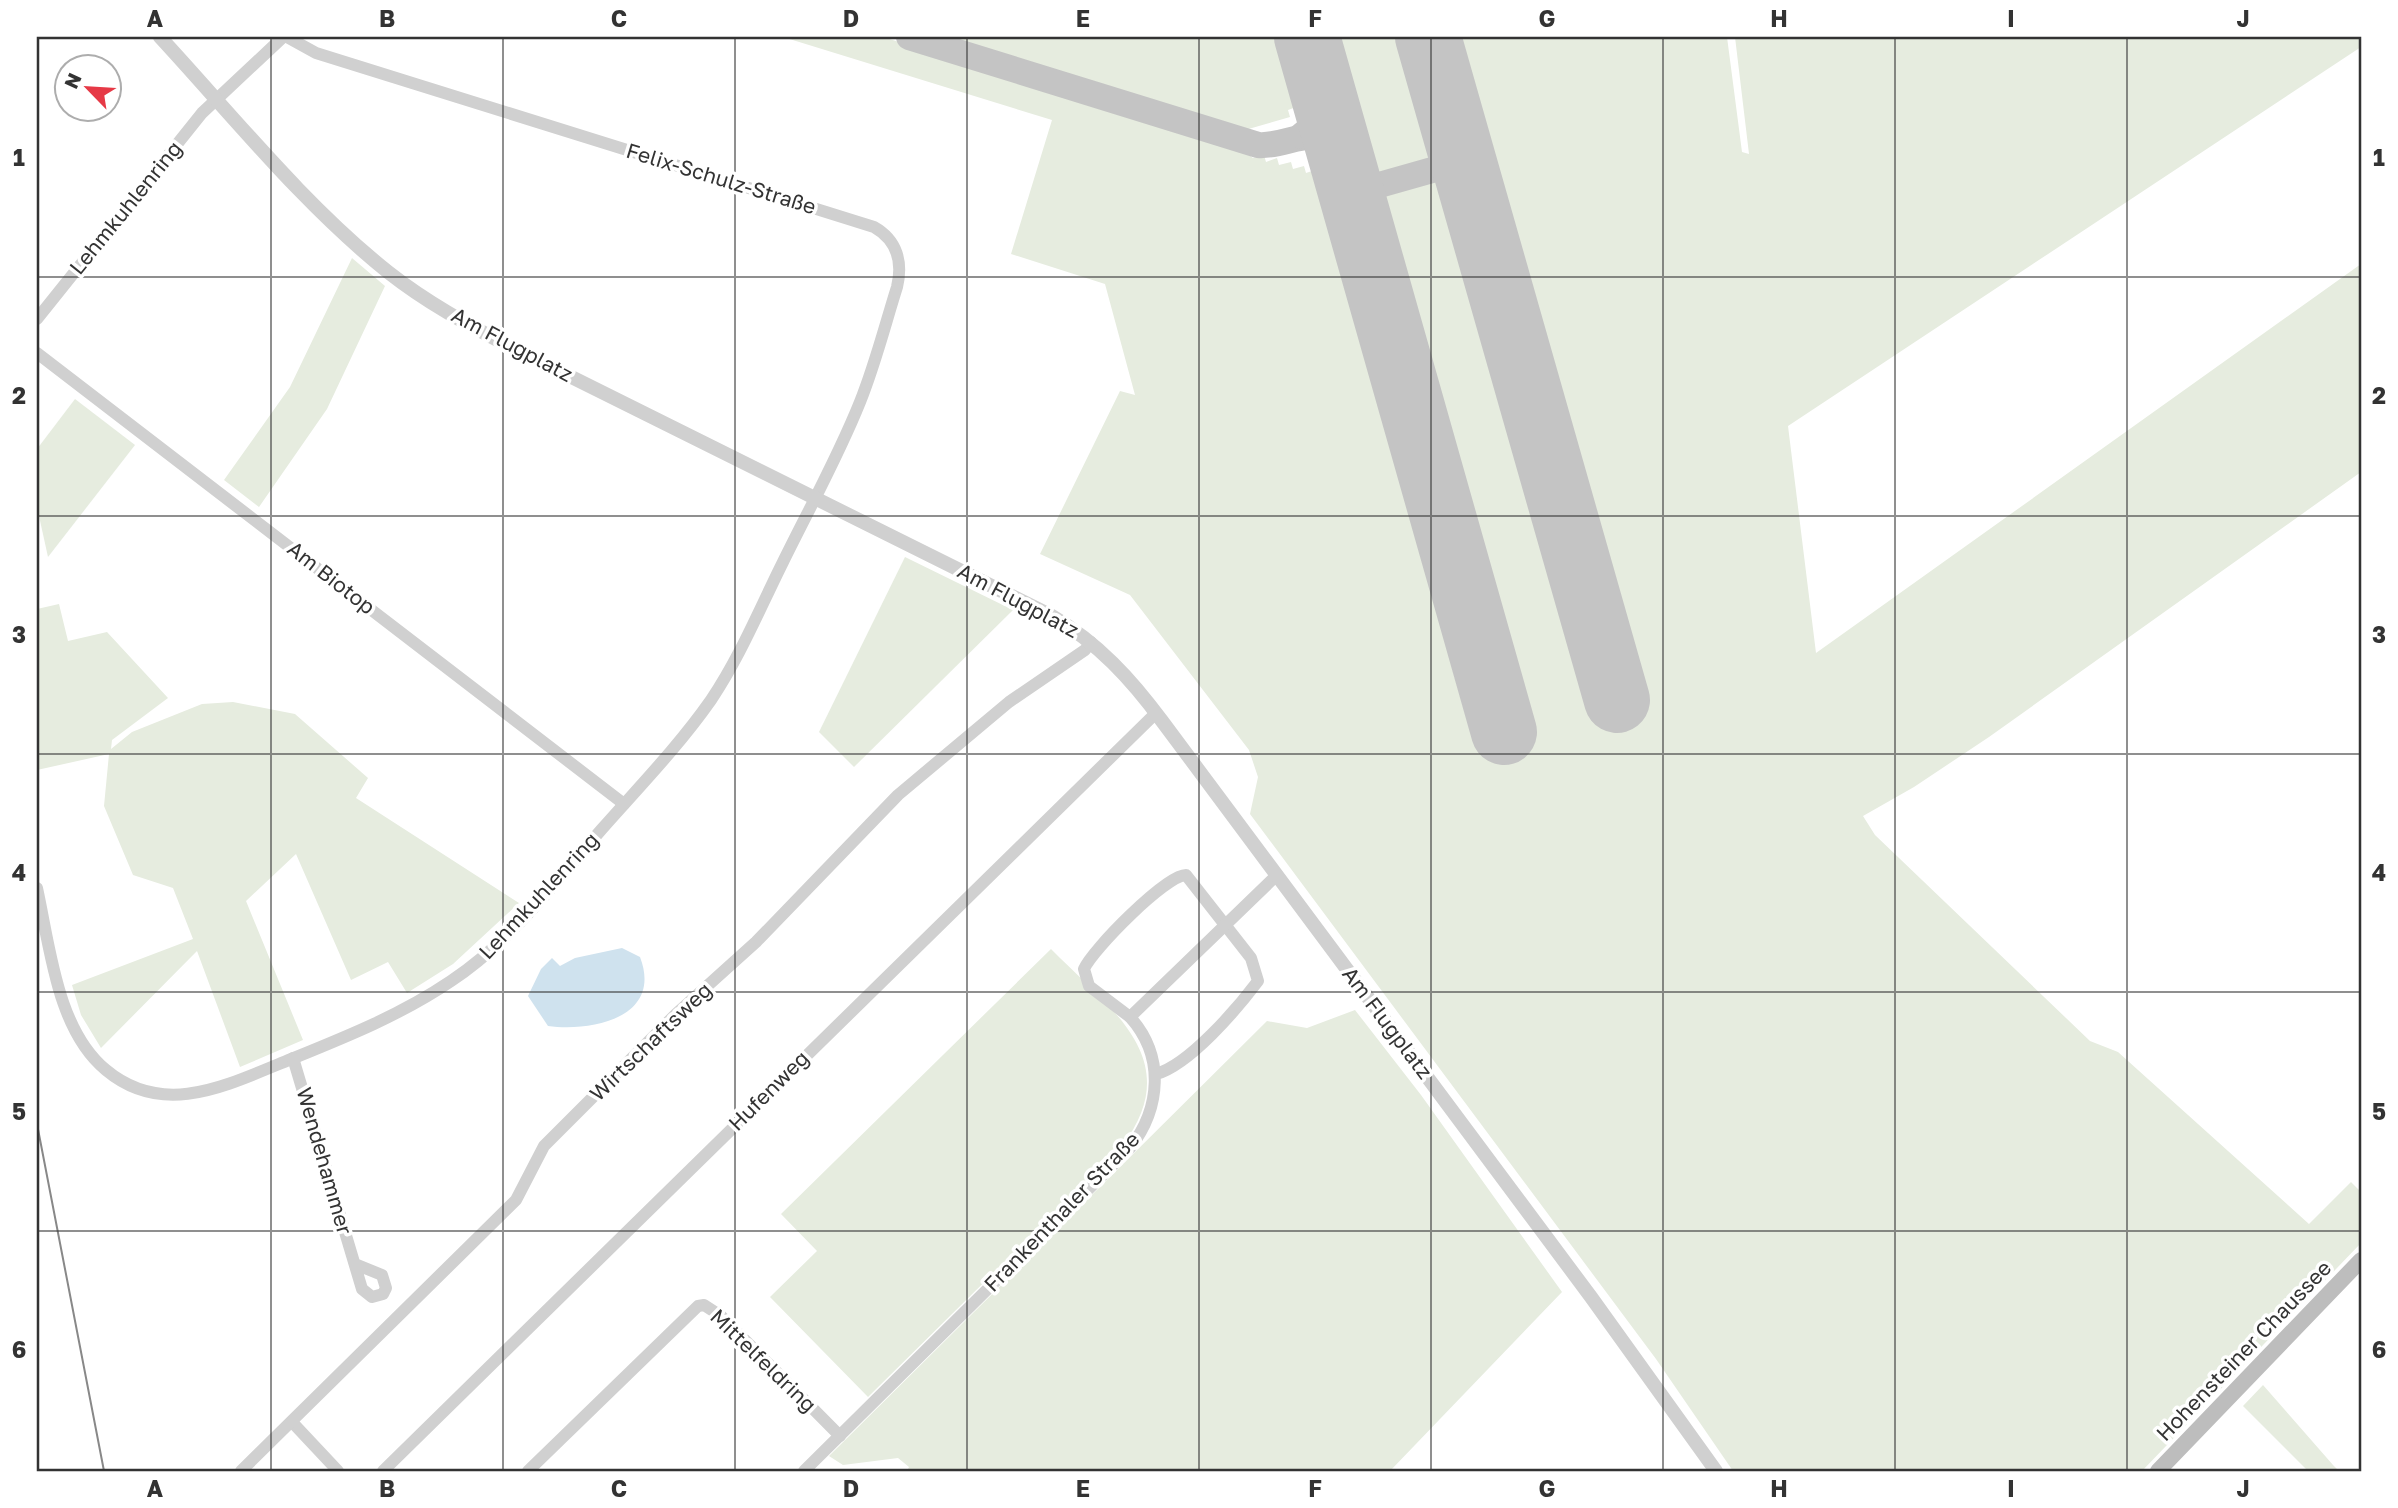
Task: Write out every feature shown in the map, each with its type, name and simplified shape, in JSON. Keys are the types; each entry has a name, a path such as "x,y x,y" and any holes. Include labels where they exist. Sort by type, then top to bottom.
{"main road":[{"name":"Hohensteiner Chaussee","path":"2158,1471 2361,1260"}],"street":[{"name":"Am Flugplatz","path":"160,37 338,228 387,271 431,302 499,341 1052,616 1091,642 1128,677 1156,713 1591,1297 1716,1471"},
{"name":"Lehmkuhlenring","path":"37,319 216,97 285,37"},
{"name":"Felix-Schulz-Straße","path":"285,37 316,53 854,220 874,227 886,235 899,258 897,287 861,400 815,497"},
{"name":"Am Biotop","path":"37,353 624,804"},
{"name":"Lehmkuhlenring","path":"37,888 64,1006 74,1031 89,1054 118,1080 155,1094 199,1094 293,1058 399,1012 473,965 529,912 689,730 713,697 815,497"},
{"name":"Wirtschaftsweg","path":"241,1471 516,1200 544,1146 675,1015 756,942 898,795 1009,702 1085,650 1091,642"},
{"name":"Hufenweg","path":"383,1471 1156,713"},
{"path":"1156,1074 1170,1070 1187,1056 1258,981 1251,958 1226,924 1186,876 1170,880 1092,954 1084,969 1089,986 1130,1017 1226,924 1277,875"},
{"name":"Frankenthaler Straße","path":"839,1436 1130,1147 1150,1117 1156,1074 1148,1043 1130,1017"},
{"name":"Wendehammer","path":"293,1058 355,1264"},
{"name":"Mittelfeldring","path":"528,1471 698,1306 704,1305 721,1316 839,1436"},
{"path":"292,1422 338,1471"},
{"path":"804,1471 839,1436"}],"shaded area":[{"path":"783,37 883,37 1249,150 1248,154 1253,158 1264,155 1266,162 1277,158 1279,165 1291,162 1293,169 1304,166 1306,173 1312,171 1313,178 1319,177 1321,184 1327,182 1464,664 1452,668 1473,741 1535,723 1517,659 1506,662 1328,37 1727,37 1742,152 1749,154 1735,37 2361,37 2361,47 1788,426 1816,653 2361,264 2361,472 1989,737 1914,787 1863,816 1875,835 2090,1041 2118,1052 2309,1224 2351,1182 2361,1192 2361,1243 2142,1471 1733,1471 1656,1359 1250,814 1258,777 1249,750 1130,595 1040,554 1120,391 1135,395 1105,284 1011,254 1052,120"},
{"path":"935,37 1286,37 1303,98 1297,99 1299,106 1288,110 1290,117 1245,130 1246,133"},
{"path":"352,258 385,286 327,409 259,507 224,480 290,387"},
{"path":"75,399 135,445 48,557 37,507 37,449"},
{"path":"905,557 1013,610 854,767 819,732"},
{"path":"59,604 68,641 107,632 168,698 112,740 111,749 132,732 202,704 233,702 295,714 368,778 356,798 519,903 453,964 407,993 388,962 351,980 296,854 246,901 303,1040 240,1067 197,951 101,1048 81,1015 72,985 193,939 173,888 133,875 104,806 109,754 37,770 37,609"},
{"path":"1051,949 1096,992 1133,1037 1144,1061 1147,1087 1140,1115 1122,1146 868,1397 770,1297 817,1251 781,1214"},
{"path":"1355,1010 1421,1095 1562,1292 1390,1471 907,1471 909,1467 898,1458 843,1465 829,1456 1267,1021 1307,1028"},
{"path":"2263,1385 2339,1471 2308,1471 2243,1406"}],"water":[{"path":"622,948 640,957 644,977 642,994 633,1007 603,1023 548,1026 528,996 541,969 552,958 560,966 575,958"}],"taxiway":[{"path":"909,37 1258,145 1315,136 1334,146 1342,159"},
{"path":"1301,136 1320,120 1324,96"},
{"path":"1351,193 1464,161"}],"runway":[{"path":"1307,37 1504,732"},
{"path":"1428,37 1617,700"}],"tram line":[{"path":"37,1124 104,1471"}]}
